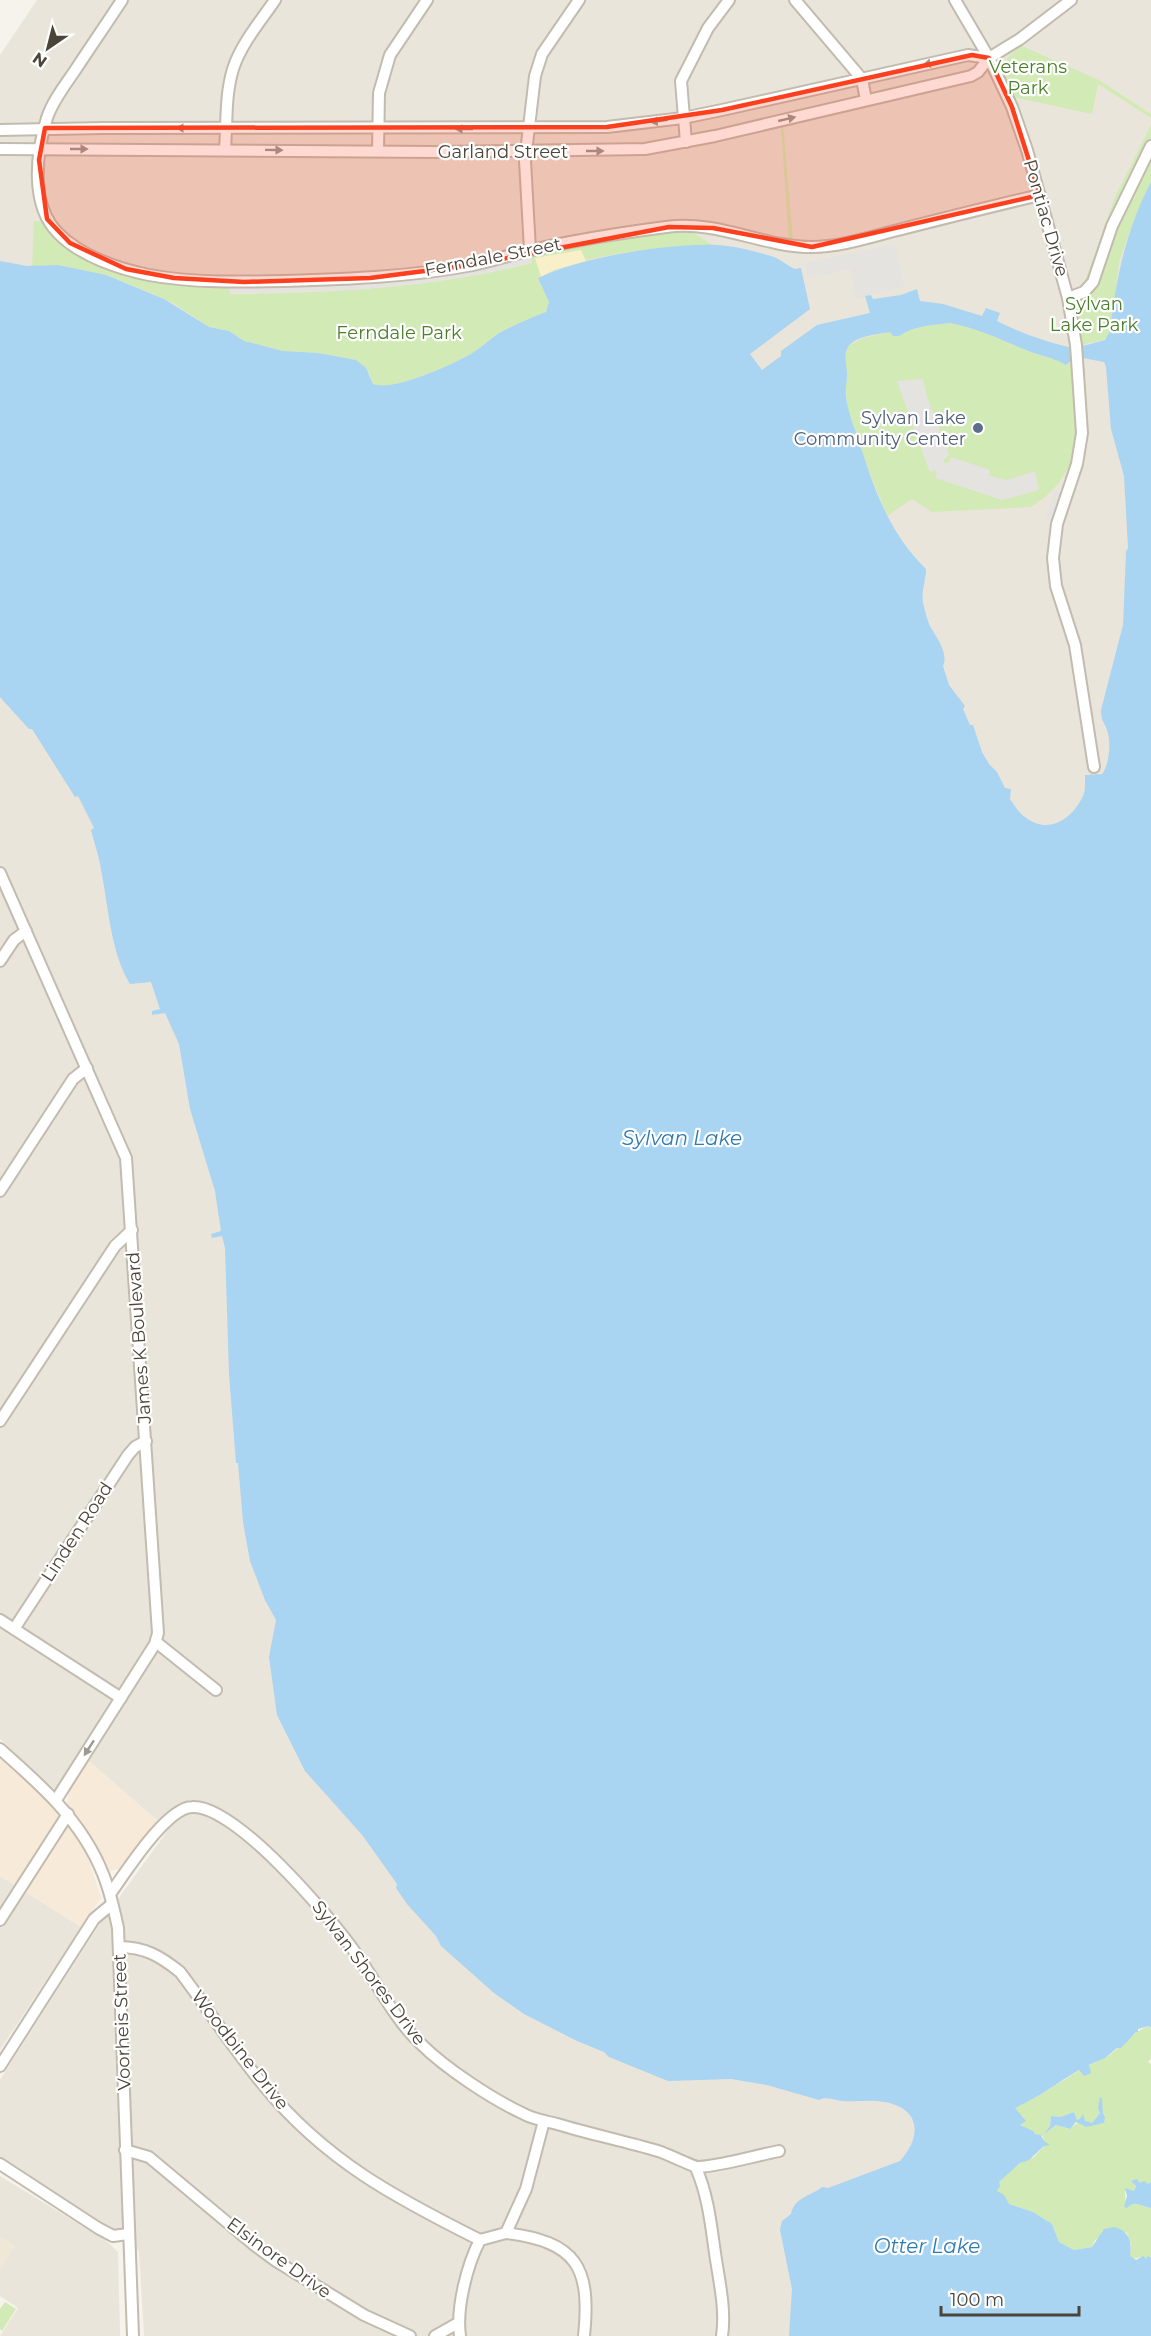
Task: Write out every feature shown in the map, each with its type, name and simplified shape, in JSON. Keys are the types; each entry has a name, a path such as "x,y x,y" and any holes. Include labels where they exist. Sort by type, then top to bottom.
{"street":[{"name":"Ferndale Street","path":"122,0 60,92 47,118 41,148 39,185 42,206 47,219 57,233 84,252 126,269 149,275 244,282 370,278 471,265 530,250 669,226 713,228 785,244 812,247 864,238 1040,195"},
{"path":"225,150 227,100 233,69 248,38 275,0"},
{"path":"378,151 379,93 390,55 427,0"},
{"path":"530,250 525,161 533,87 542,54 579,0"},
{"path":"686,142 681,81 708,28 729,0"},
{"path":"795,0 862,79 866,100"},
{"name":"Pontiac Drive","path":"955,0 989,58 1012,107 1040,195 1068,298 1076,345 1083,423 1082,442 1055,530 1053,558 1056,586 1070,624 1077,652 1094,767"},
{"name":"Garland Street","path":"0,148 378,151 636,150 686,142 971,76 989,58 1020,39 1071,0"},
{"name":"Garland Street","path":"0,130 607,127 683,118 968,55 989,58"},
{"path":"1068,298 1084,292 1093,282 1112,226 1151,146"},
{"name":"James K Boulevard","path":"0,873 126,1158 158,1634 156,1642"},
{"path":"0,961 14,940 26,931"},
{"path":"0,1191 73,1079 87,1068"},
{"path":"0,1421 115,1246 132,1230"},
{"name":"Linden Road","path":"14,1629 128,1455 135,1447 146,1441"},
{"path":"0,1620 120,1698"},
{"path":"56,1800 156,1642 216,1690"},
{"name":"Voorheis Street","path":"0,1749 56,1800 68,1814 97,1860 111,1899 118,1928 133,2336"},
{"name":"Sylvan Shores Drive","path":"0,2066 94,1919 111,1899 165,1821 180,1809 193,1806 204,1808 230,1821 290,1875 356,1953 394,2012 435,2057 523,2114 597,2137 667,2154 696,2168"},
{"path":"0,1920 68,1814"},
{"name":"Woodbine Drive","path":"119,1947 136,1947 147,1950 162,1957 180,1972 265,2088 326,2148 357,2173 396,2197 480,2240"},
{"path":"506,2233 526,2189 544,2121"},
{"name":"Elsinore Drive","path":"125,2150 149,2157 252,2244 276,2261 364,2315 410,2336"},
{"path":"722,2336 721,2291 708,2207 703,2183 696,2168 779,2151"},
{"path":"0,2164 98,2228 113,2236 128,2234"},
{"path":"460,2336 458,2323 472,2256 480,2240 506,2233 535,2236 545,2240 562,2250 576,2264 585,2285 584,2336"},
{"path":"435,2336 458,2323"}],"highlighted area":[{"path":"972,55 989,58 1012,107 1040,195 812,247 713,228 669,227 471,265 370,278 244,282 174,278 126,269 70,243 47,219 39,160 45,128 607,127 722,110"}],"shaded area":[{"path":"37,0 1151,0 1151,941 0,287 0,55"},
{"path":"895,244 904,287 856,298 850,269 808,278 804,263"},
{"path":"530,250 531,262 493,272 430,282 354,290 230,293 229,284 370,278"},
{"path":"923,379 927,397 949,455 944,459 944,463 949,463 951,457 990,470 989,476 1007,480 1035,471 1039,490 1002,500 935,478 937,472 935,470 930,473 897,381"},
{"path":"1055,491 1066,494 1057,524 1045,520"},
{"path":"0,492 974,2128 895,2336 144,2336 139,2251 0,2158 0,2080 97,1928 168,1830 89,1761 158,1651 163,1639 161,1633 55,1790 0,1739"},
{"path":"0,1755 37,1789 74,1831 86,1852 101,1898 81,1927 0,1876"},
{"path":"89,1761 157,1821 126,1868 108,1871 94,1843 67,1804 70,1790"},
{"path":"0,1876 81,1927 0,2050"},
{"path":"0,2176 105,2240 118,2252 120,2336 0,2336 18,2308 0,2296 0,2269 14,2246 0,2237"},
{"path":"0,2237 14,2246 0,2269"}],"green space":[{"name":"Veterans Park","path":"1022,46 1099,80 1151,114 1151,118 1098,84 1092,114 1012,97 1003,68 1008,58"},
{"path":"783,125 793,242 789,241 781,126"},
{"name":"Sylvan Lake Park","path":"1151,125 1151,182 1119,263 1110,335 1103,340 1087,343 1081,347 1075,309 1115,197"},
{"name":"Ferndale Park","path":"34,221 43,221 54,236 93,261 229,285 230,294 382,288 420,284 532,263 531,256 613,240 681,231 691,231 712,245 624,253 579,262 558,269 538,278 549,302 546,312 499,333 473,353 449,365 407,381 382,385 373,384 369,373 356,360 318,353 283,351 244,341 229,331 209,327 176,305 154,294 106,275 58,265 32,266"},
{"path":"950,323 979,331 1066,365 1073,361 1077,433 1073,461 1058,484 1031,507 932,512 912,499 887,516 848,409 845,355 848,346 863,338 890,332 899,336 917,328"},
{"path":"1149,2026 1151,2029 1151,2059 1148,2062 1151,2064 1151,2182 1140,2183 1138,2180 1134,2184 1136,2186 1134,2191 1125,2190 1126,2208 1136,2204 1151,2208 1151,2257 1133,2259 1130,2256 1131,2244 1127,2233 1112,2228 1102,2231 1100,2238 1095,2240 1092,2247 1074,2250 1059,2242 1052,2224 1033,2212 1009,2204 997,2191 998,2183 1002,2178 1020,2163 1034,2157 1044,2146 1043,2136 1019,2124 1025,2121 1014,2108 1108,2056","holes":["1099,2099 1104,2123 1083,2126 1079,2122 1069,2129 1056,2125 1045,2133 1050,2126 1051,2116 1060,2117 1074,2112 1077,2120 1092,2123 1100,2113"]},
{"path":"5,2302 16,2309 2,2331 0,2329 0,2309"}],"sand":[{"path":"581,250 586,261 554,270 541,277 535,258"}],"water":[{"name":"Sylvan Lake","path":"1151,182 1151,2028 1149,2026 1138,2029 1138,2033 1136,2032 1121,2048 1117,2048 1105,2058 1089,2065 1091,2073 1084,2076 1079,2070 1015,2108 1026,2121 1020,2125 1041,2135 1050,2145 1044,2146 1029,2160 1020,2163 999,2182 1000,2186 997,2191 1004,2195 1009,2204 1033,2212 1052,2224 1059,2242 1074,2250 1092,2247 1104,2229 1115,2227 1129,2238 1130,2256 1136,2260 1143,2256 1147,2259 1147,2256 1151,2257 1151,2336 789,2336 792,2289 780,2230 782,2221 791,2214 796,2203 822,2187 828,2188 900,2161 912,2142 914,2125 911,2117 906,2111 885,2102 842,2101 827,2098 819,2100 767,2085 731,2079 668,2081 609,2057 604,2052 524,2014 494,1993 441,1946 436,1936 407,1904 396,1888 397,1884 363,1836 305,1771 277,1715 269,1657 276,1620 265,1600 250,1561 243,1522 238,1463 236,1463 229,1374 225,1248 222,1236 212,1238 211,1234 221,1231 215,1191 190,1109 179,1044 165,1013 152,1015 152,1011 160,1009 151,982 130,984 124,972 112,931 100,863 91,830 94,828 78,796 75,797 32,729 29,729 0,697 0,261 27,266 58,265 106,275 164,299 209,327 229,331 244,341 283,351 318,353 356,360 366,368 373,384 382,385 407,381 449,365 473,353 499,333 546,312 549,302 538,278 556,270 601,258 651,249 697,245 731,246 771,256 795,269 801,268 810,309 750,354 762,370 781,356 781,351 817,325 870,313 865,296 871,295 873,299 901,295 917,289 920,301 943,304 982,316 986,308 1000,313 997,321 1054,343 1074,348 1105,340 1110,331 1123,255 1142,200","holes":["950,323 1066,365 1074,358 1083,358 1104,362 1106,367 1111,429 1124,476 1128,548 1123,625 1101,710 1109,738 1109,755 1102,774 1085,775 1083,796 1072,813 1050,825 1033,822 1015,806 1010,799 1011,789 1005,788 997,772 989,764 982,752 973,725 970,725 963,709 965,706 949,685 943,666 943,651 929,624 923,603 926,569 902,541 884,509 847,403 846,353 851,343 861,338 890,332 893,336 899,336 923,326"]},
{"path":"1100,2097 1105,2117 1104,2123 1086,2127 1076,2122 1070,2129 1056,2125 1044,2134 1050,2126 1051,2116 1060,2117 1074,2112 1077,2120 1083,2114 1085,2121 1092,2123 1100,2113 1098,2108"},
{"path":"1137,2179 1140,2183 1151,2182 1151,2208 1136,2204 1124,2207 1127,2196 1125,2188 1134,2191 1136,2186 1131,2181"}],"place":[{"name":"Sylvan Lake Community Center","path":"978,428"}],"water label":[{"name":"Otter Lake","path":"927,2246"}]}
